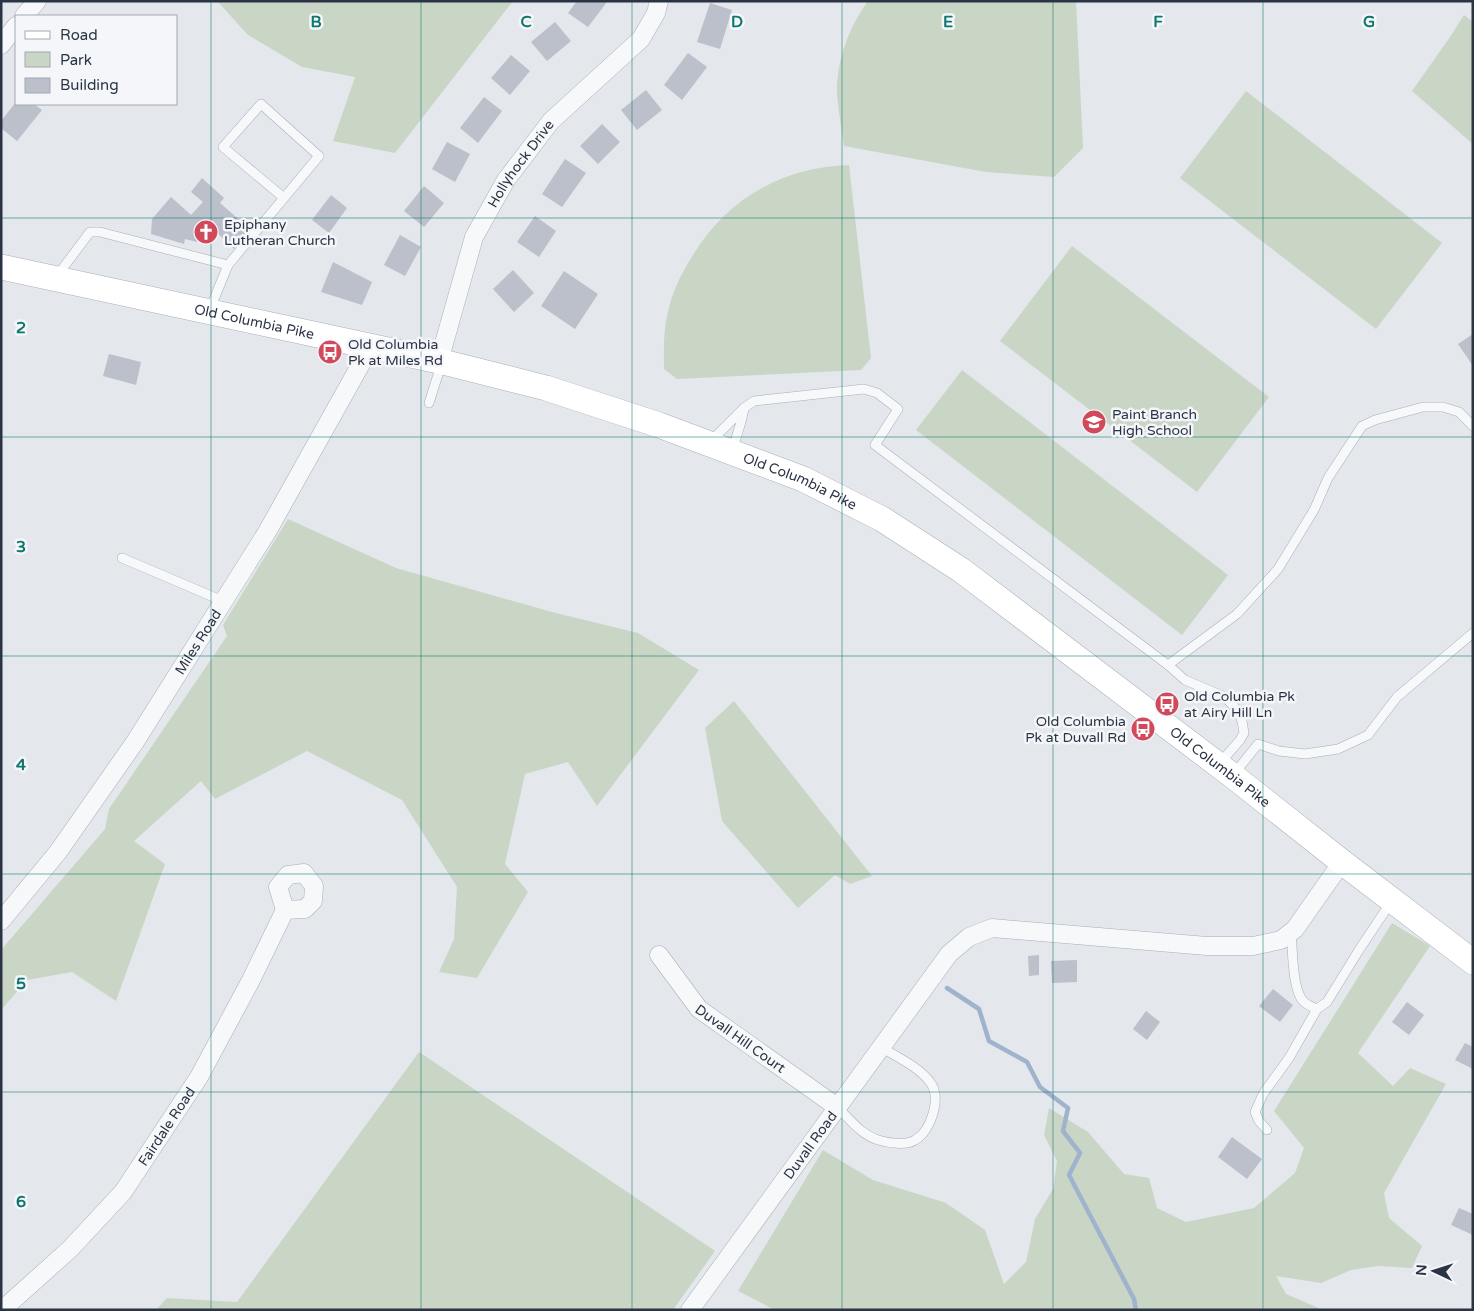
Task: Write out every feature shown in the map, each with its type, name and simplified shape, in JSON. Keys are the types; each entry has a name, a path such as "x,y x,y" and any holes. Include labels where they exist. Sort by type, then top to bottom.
{"main road":[{"name":"Old Columbia Pike","path":"1,267 371,346 546,388 659,425 803,479 882,519 954,565 1226,770 1392,901 1473,962"}],"street":[{"path":"25,15 36,1"},
{"name":"Hollyhock Drive","path":"440,362 474,237 506,180 552,121 641,39 656,13 659,1"},
{"path":"1,45 15,27"},
{"name":"Miles Road","path":"1,921 58,852 135,742 267,532 371,346"},
{"path":"1291,932 1342,862"},
{"name":"Fairdale Road","path":"2,1310 70,1249 123,1192 200,1077 251,980 284,910"},
{"name":"Duvall Road","path":"690,1310 949,954 969,936 992,928 1211,946 1253,946 1281,940 1291,932"},
{"name":"Duvall Hill Court","path":"659,955 699,1009 837,1106"}],"lane":[{"path":"209,311 228,265 284,198 319,156 261,104 223,146 284,198"},
{"path":"56,278 90,232 100,232 228,265"},
{"path":"429,403 440,362"},
{"path":"708,444 744,408 754,401 864,389 877,392 898,408 875,445 1168,665 1185,680 1225,698 1238,711 1244,733 1236,746 1226,770"},
{"path":"1168,665 1237,614 1278,569 1314,510 1328,478 1362,426 1375,420 1423,407 1443,407 1460,412 1473,426"},
{"path":"733,453 744,408"},
{"path":"122,558 223,601"},
{"path":"1226,770 1258,744 1279,751 1304,754 1338,750 1368,735 1397,697 1473,633"},
{"path":"1267,1130 1259,1121 1255,1112 1263,1094 1289,1058 1317,1009 1328,1002 1359,950 1392,901"},
{"path":"1291,932 1296,986 1306,1004 1317,1009"},
{"path":"837,1106 860,1130 867,1135 884,1141 897,1143 915,1140 926,1129 935,1110 934,1090 931,1083 913,1067 881,1046"}],"green space":[{"path":"217,1 513,1 395,153 333,141 355,77 302,67 248,35"},
{"path":"868,1 1076,1 1083,148 1054,177 986,172 844,146 837,98 838,73 846,41"},
{"path":"1464,15 1473,22 1473,144 1412,91"},
{"path":"1246,91 1442,243 1376,329 1180,178"},
{"path":"849,165 871,358 861,370 677,379 664,369 665,326 674,291 690,260 719,221 756,191 777,180 800,172 824,167"},
{"path":"1072,246 1269,397 1197,492 1000,341"},
{"path":"962,370 1228,575 1182,635 916,430"},
{"path":"288,519 396,568 552,612 638,633 699,670 597,806 568,762 525,774 505,864 528,892 477,978 439,972 454,939 457,887 402,800 307,751 215,799 201,781 134,841 165,864 116,1001 72,972 27,980 1,1010 1,950 105,829 109,809 227,636 223,625"},
{"path":"734,701 872,876 850,884 835,875 798,908 722,821 705,728"},
{"path":"1392,923 1430,946 1358,1053 1393,1086 1410,1068 1446,1084 1384,1193 1389,1218 1422,1246 1412,1268 1378,1266 1351,1270 1321,1283 1276,1276 1286,1294 1323,1310 775,1310 738,1291 823,1150 873,1180 946,1203 985,1230 1004,1284 1026,1262 1035,1219 1053,1189 1057,1161 1044,1135 1049,1108 1088,1132 1124,1174 1149,1178 1157,1208 1186,1222 1254,1208 1295,1173 1304,1148 1274,1111"},
{"path":"419,1052 715,1251 673,1310 156,1310 167,1298 237,1302"}],"building":[{"path":"577,1 607,2 588,27 568,13"},
{"path":"710,3 732,10 720,49 697,42"},
{"path":"555,22 571,41 547,61 531,42"},
{"path":"688,53 707,67 682,100 664,85"},
{"path":"511,55 530,71 510,95 491,78"},
{"path":"646,90 662,110 637,130 621,110"},
{"path":"484,97 502,111 478,143 460,128"},
{"path":"15,103 15,105 35,105 42,110 17,141 1,128 1,121"},
{"path":"602,124 620,142 598,164 580,146"},
{"path":"447,142 470,154 455,182 432,169"},
{"path":"565,159 586,173 562,207 542,194"},
{"path":"202,178 224,198 220,203 251,230 234,249 210,226 197,242 185,239 184,244 151,234 152,219 171,197 191,215 203,202 191,192"},
{"path":"424,186 444,203 424,227 404,211"},
{"path":"331,195 347,208 329,233 312,220"},
{"path":"535,216 556,231 539,257 517,242"},
{"path":"400,235 421,247 405,276 384,265"},
{"path":"333,262 372,282 362,305 321,292"},
{"path":"513,270 534,293 514,312 493,289"},
{"path":"564,271 598,294 575,329 541,306"},
{"path":"1473,334 1473,366 1458,344"},
{"path":"109,354 141,362 136,385 103,376"},
{"path":"1039,955 1039,975 1029,976 1028,956"},
{"path":"1077,960 1077,982 1052,983 1051,961"},
{"path":"1273,989 1293,1005 1280,1022 1259,1006"},
{"path":"1407,1002 1424,1015 1409,1035 1392,1022"},
{"path":"1146,1011 1160,1022 1147,1040 1133,1029"},
{"path":"1465,1043 1473,1047 1473,1069 1455,1060"},
{"path":"1232,1137 1262,1159 1247,1179 1218,1157"},
{"path":"1459,1208 1473,1214 1473,1235 1451,1225"}],"waterway":[{"path":"947,988 979,1009 989,1041 1027,1062 1040,1087 1068,1108 1063,1131 1080,1153 1069,1175 1134,1299 1136,1310"}],"place":[{"name":"Epiphany Lutheran Church","path":"206,232"},
{"name":"Old Columbia Pk at Miles Rd","path":"330,352"},
{"name":"Paint Branch High School","path":"1094,422"},
{"name":"Old Columbia Pk at Airy Hill Ln","path":"1167,704"},
{"name":"Old Columbia Pk at Duvall Rd","path":"1143,729"}]}
